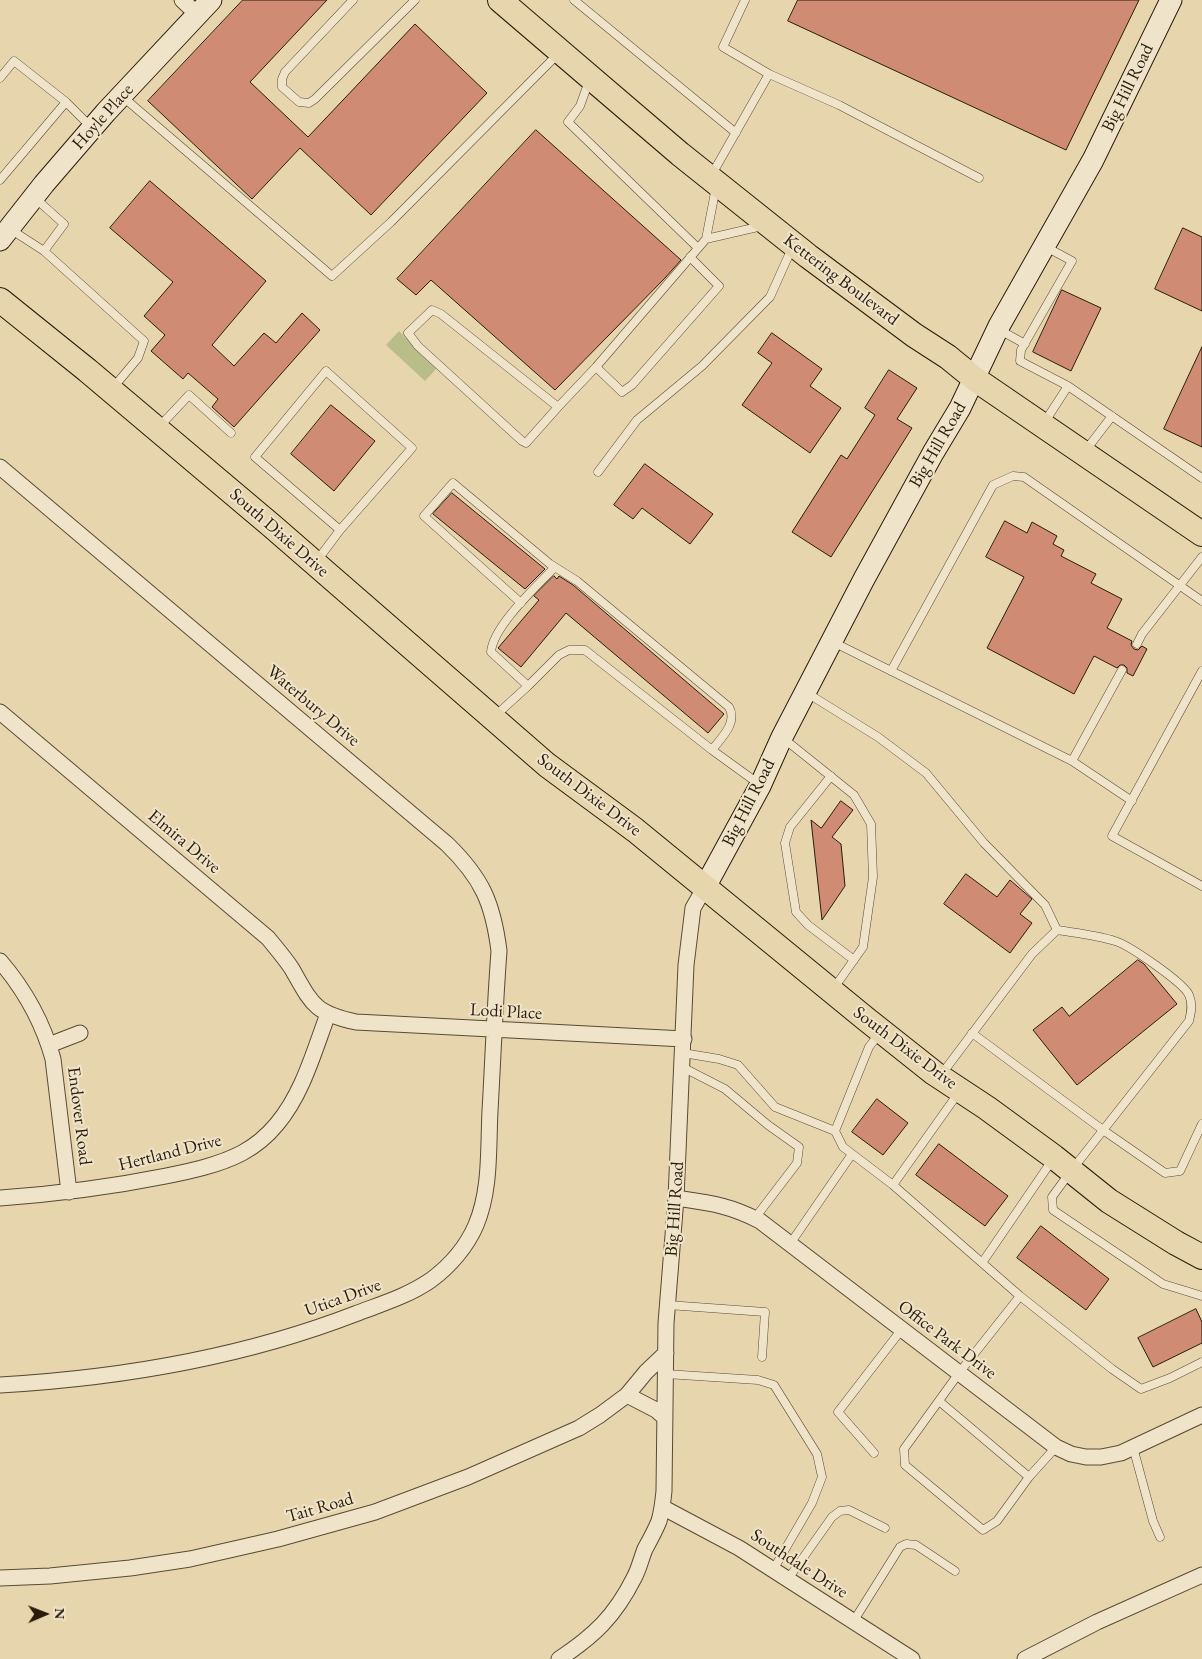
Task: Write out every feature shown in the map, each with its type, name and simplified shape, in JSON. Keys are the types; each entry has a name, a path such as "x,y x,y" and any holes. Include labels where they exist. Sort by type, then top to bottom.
{"main road":[{"name":"Kettering Boulevard","path":"500,0 713,181 794,244 975,379 1202,534"},
{"name":"South Dixie Drive","path":"0,300 111,390 315,563 547,765 635,830 881,1031 939,1076 1062,1164 1109,1201 1202,1257"}],"street":[{"path":"182,0 204,7"},
{"name":"Big Hill Road","path":"559,1659 594,1634 620,1602 635,1577 658,1522 662,1506 664,1491 668,1306 676,1198 686,965 693,908 760,786 782,737 868,571 960,408 998,328 1093,160 1171,0"},
{"name":"Hoyle Place","path":"4,234 121,96 204,7"},
{"name":"Waterbury Drive","path":"0,467 447,844 462,859 476,877 488,899 496,926 499,951 494,1030"},
{"name":"Elmira Drive","path":"0,712 257,928 285,958 306,995 317,1007 328,1014"},
{"name":"Endover Road","path":"0,961 8,970 33,1010 49,1044 53,1059 69,1192"},
{"name":"Lodi Place","path":"328,1014 356,1022 494,1030 683,1053"},
{"name":"Hertland Drive","path":"0,1198 69,1192 131,1183 184,1172 225,1160 242,1152 258,1142 276,1126 297,1094 328,1014"},
{"name":"Utica Drive","path":"0,1385 55,1382 129,1373 251,1348 340,1320 407,1294 430,1280 446,1267 462,1248 475,1226 481,1210 487,1185 494,1030"},
{"path":"49,1044 80,1033"},
{"name":"Office Park Drive","path":"676,1198 721,1205 755,1218 1056,1447 1071,1454 1101,1457 1121,1453 1202,1415"},
{"name":"Tait Road","path":"0,1578 112,1569 190,1559 278,1539 366,1514 468,1477 579,1428 600,1416 627,1395 666,1352"},
{"path":"627,1395 656,1410 666,1418"},
{"name":"Southdale Drive","path":"662,1506 739,1548 912,1659"},
{"path":"1025,1659 1114,1614 1202,1575"}],"lane":[{"path":"353,0 285,72 282,79 282,87 299,102 309,103 315,99 415,0"},
{"path":"574,0 736,132"},
{"path":"745,0 722,47 769,74 839,105 979,178"},
{"path":"121,96 332,276 391,222 560,52"},
{"path":"0,78 14,61 66,102 92,129"},
{"path":"558,407 441,314 432,310 408,333 418,346 526,443 596,367 706,239 713,181 736,132 769,74"},
{"path":"590,77 580,106 568,122 698,248"},
{"path":"0,180 66,102"},
{"path":"34,197 64,224 44,251"},
{"path":"706,239 769,224"},
{"path":"4,234 44,251 144,341 138,358 111,390"},
{"path":"598,472 637,420 702,366 770,297 794,244"},
{"path":"1045,246 1072,261 1021,350 1020,361 1068,386 1202,478"},
{"path":"596,367 622,392 632,385 719,286 690,256"},
{"path":"998,328 1025,344"},
{"path":"315,563 340,530 412,448 326,371 255,457 340,530"},
{"path":"1043,425 1068,386"},
{"path":"157,429 189,395 231,434"},
{"path":"1084,453 1112,416"},
{"path":"892,671 993,485 1013,476 1024,477 1202,601"},
{"path":"521,603 424,516 453,483 556,567 577,581 729,707 733,714 732,721 712,750"},
{"path":"1137,644 1142,634 1202,557"},
{"path":"528,686 491,652 494,638 521,603 556,567"},
{"path":"832,641 1072,761 1132,800"},
{"path":"494,718 559,655 569,650 585,650 760,786"},
{"path":"1072,761 1122,670"},
{"path":"1202,671 1112,836 1202,886"},
{"path":"806,692 878,737 926,773 984,843 1045,905 1057,930"},
{"path":"782,737 854,795 870,824 874,877 863,946 832,991"},
{"path":"831,776 790,827 784,843 796,912 808,925 854,960"},
{"path":"939,1076 1032,954 1057,930"},
{"path":"982,1263 1062,1164 1103,1130 1189,1022 1192,1012 1188,992 1150,960 1116,941 1057,930"},
{"path":"835,1131 869,1047 881,1031"},
{"path":"972,1033 1103,1130 1165,1173 1180,1171 1202,1124"},
{"path":"683,1053 719,1059 738,1065 775,1107 835,1131 843,1147 893,1185 1020,1296 1112,1369 1141,1388 1170,1378 1202,1362"},
{"path":"683,1053 768,1125 799,1147 797,1163 755,1218"},
{"path":"893,1185 960,1091"},
{"path":"790,1244 852,1154"},
{"path":"1062,1164 1052,1198 1053,1210 1163,1284 1202,1296"},
{"path":"1020,1296 959,1373 904,1449 905,1465 983,1530 997,1521 1029,1477 1056,1447"},
{"path":"668,1306 765,1312 762,1357"},
{"path":"874,1454 838,1412 902,1329"},
{"path":"666,1374 758,1380 774,1385 817,1454 822,1477 812,1503 773,1570"},
{"path":"940,1401 1029,1477"},
{"path":"1133,1447 1153,1522 1160,1537"},
{"path":"788,1579 832,1517 840,1511 849,1510 885,1528"},
{"path":"853,1622 900,1548 906,1544 916,1545 955,1571"}],"green space":[{"path":"399,331 437,368 425,381 386,345"}],"building":[{"path":"243,0 327,0 250,82 308,137 415,24 487,93 371,215 300,148 252,199 148,101"},
{"path":"798,0 1139,0 1066,150 788,21"},
{"path":"536,130 681,260 555,390 431,280 416,295 397,279"},
{"path":"150,181 266,281 212,345 234,366 264,333 276,343 302,313 320,330 234,427 212,407 218,399 188,373 183,379 151,351 165,335 144,316 173,282 110,228"},
{"path":"1183,228 1202,237 1202,311 1155,289"},
{"path":"1062,290 1101,308 1071,371 1033,352"},
{"path":"772,333 822,369 810,386 841,408 810,453 742,405 772,363 758,353"},
{"path":"1202,347 1202,447 1164,429"},
{"path":"889,370 917,388 897,419 912,428 831,557 792,532 841,455 847,459 875,415 865,408"},
{"path":"331,405 375,441 334,491 291,454"},
{"path":"645,464 713,514 690,544 642,508 633,519 614,505"},
{"path":"452,493 545,569 525,589 433,514"},
{"path":"1005,521 1027,533 1032,522 1057,536 1053,544 1064,550 1061,556 1096,574 1091,583 1122,599 1107,628 1132,641 1131,645 1134,649 1138,650 1142,646 1147,649 1133,676 1127,673 1127,668 1124,665 1120,665 1117,668 1094,656 1074,694 987,648 1024,577 986,557"},
{"path":"554,576 557,579 559,576 573,585 724,714 708,733 566,613 521,667 498,648 539,600 534,596"},
{"path":"841,801 853,810 832,837 841,844 845,886 822,920 811,820 821,828"},
{"path":"966,874 997,897 1010,880 1032,899 1020,914 1032,923 1010,953 944,904"},
{"path":"1138,960 1144,964 1177,1004 1077,1085 1033,1030 1062,1007 1069,1016"},
{"path":"877,1099 908,1123 883,1155 852,1132"},
{"path":"939,1144 1008,1196 985,1226 916,1175"},
{"path":"1041,1226 1109,1279 1086,1310 1017,1258"},
{"path":"1196,1309 1202,1322 1202,1343 1153,1367 1138,1338"}]}
